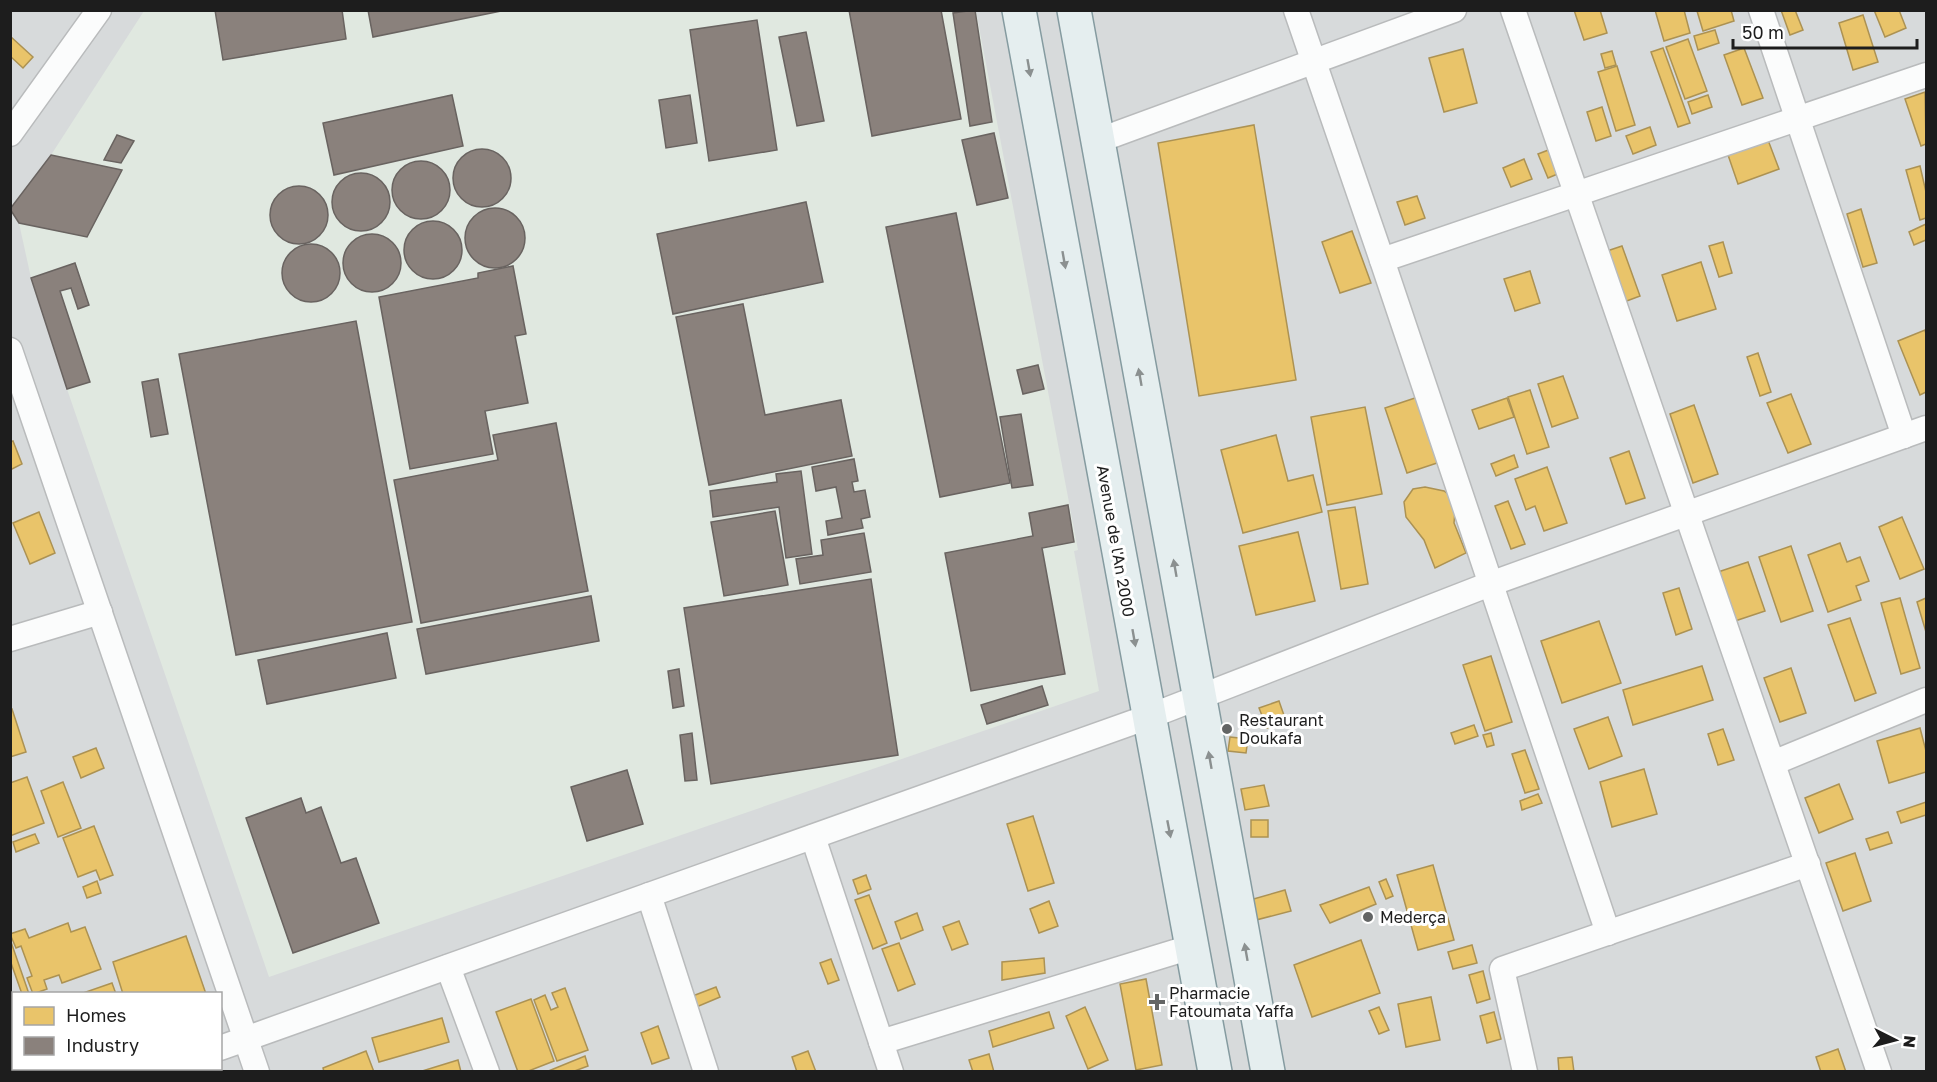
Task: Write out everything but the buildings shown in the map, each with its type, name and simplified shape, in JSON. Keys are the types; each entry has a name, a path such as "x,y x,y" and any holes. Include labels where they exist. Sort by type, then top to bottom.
{"main road":[{"name":"Avenue de l'An 2000","path":"1019,10 1215,1071"},
{"path":"1074,10 1268,1071"}],"street":[{"path":"10,134 99,10"},
{"path":"1296,10 1608,933"},
{"path":"1097,141 1454,10"},
{"path":"1512,10 1880,1071"},
{"path":"1761,10 1904,436"},
{"path":"1382,260 1926,75"},
{"path":"10,350 257,1071"},
{"path":"222,1047 1148,717 1490,584 1926,428"},
{"path":"10,639 100,612"},
{"path":"1773,763 1926,700"},
{"path":"813,837 891,1071"},
{"path":"1525,1071 1502,969 1808,864"},
{"path":"650,895 706,1071"},
{"path":"881,1042 1191,947"},
{"path":"448,967 487,1071"}],"shaded area":[{"path":"10,11 1926,11 1926,1071 11,1071"},
{"path":"144,11 976,11 1078,550 1074,551 1099,691 269,977 67,389 31,278 19,223 11,209 51,155"}],"place":[{"name":"Restaurant Doukafa","path":"1227,729"},
{"name":"Mederça","path":"1368,917"},
{"name":"Pharmacie Fatoumata Yaffa","path":"1157,1002"}]}
